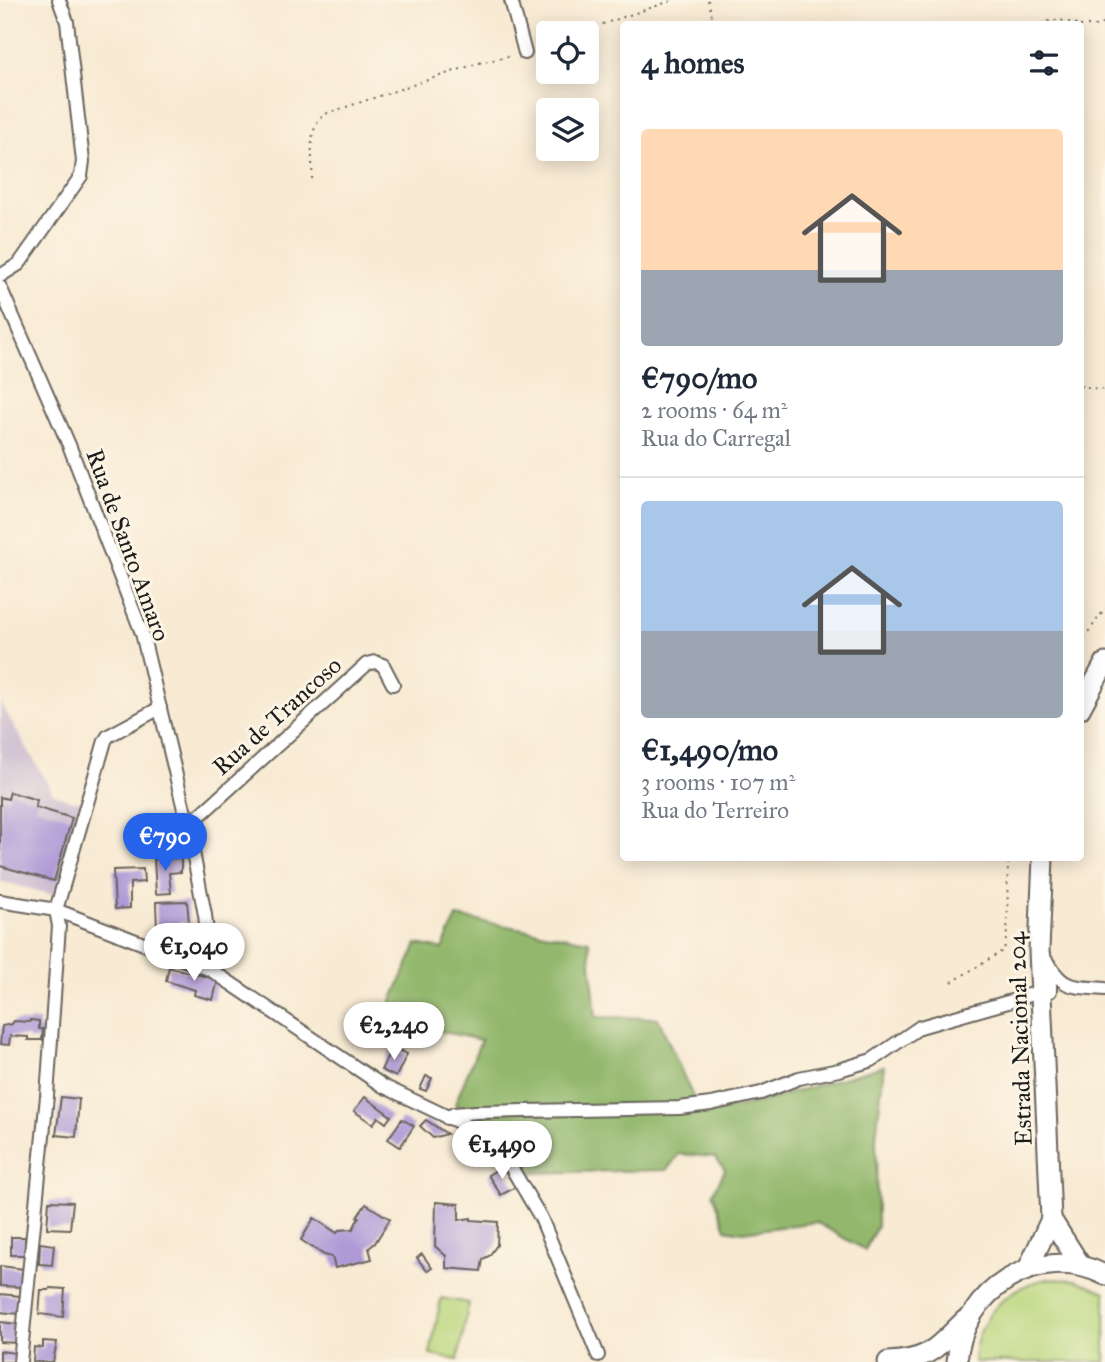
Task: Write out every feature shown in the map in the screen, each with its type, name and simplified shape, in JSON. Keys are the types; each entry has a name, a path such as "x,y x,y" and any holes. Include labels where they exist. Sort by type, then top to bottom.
{"main road":[{"path":"1084,702 1105,663"},
{"name":"Estrada Nacional 204","path":"1043,861 1039,950 1051,1219"},
{"path":"1051,1219 1081,1266"},
{"path":"1028,1269 1051,1219"},
{"path":"888,1362 920,1358 931,1353 971,1315 992,1289 1028,1269 1051,1264 1081,1266 1105,1275"},
{"path":"957,1362 961,1337 971,1315"}],"street":[{"path":"0,276 19,264 81,176 83,161 67,22 59,0"},
{"path":"511,0 524,53"},
{"name":"Rua de Santo Amaro","path":"0,287 106,535 142,633 188,826 205,915 211,970"},
{"name":"Rua de Trancoso","path":"188,826 367,664 375,662 383,665 393,684"},
{"path":"20,1362 52,1035 59,926 56,910 105,741 108,736 160,708"},
{"path":"0,901 56,910 211,970 383,1086 491,1141 504,1155 546,1228 598,1355"},
{"path":"1039,950 1057,977 1071,986 1105,989"},
{"path":"447,1118 454,1114 476,1112 679,1108 761,1093 799,1078 873,1060 920,1027 1041,990 1050,990 1050,977 1057,977"}],"path":[{"path":"599,25 674,0"},
{"path":"708,0 713,21"},
{"path":"1048,21 1069,21"},
{"path":"1084,25 1105,23"},
{"path":"312,179 311,147 314,127 325,114 479,63 524,53"},
{"path":"1084,387 1105,390"},
{"path":"1084,638 1105,609"},
{"path":"952,982 1004,950 1008,932 1009,861"}],"shaded area":[{"path":"0,702 53,793 72,801 86,801 61,893 50,894 0,881"}],"green space":[{"path":"457,917 589,941 596,1017 658,1018 700,1113 746,1106 884,1066 876,1137 877,1226 865,1250 816,1222 743,1232 726,1229 713,1193 725,1170 715,1157 679,1154 667,1170 525,1173 502,1142 473,1123 455,1104 481,1040 384,1019 417,944 442,949"},
{"path":"1047,1279 1076,1280 1105,1292 1105,1362 974,1362 980,1332 996,1307 1018,1289"},
{"path":"441,1298 469,1303 458,1360 430,1355"}],"building":[{"path":"10,792 37,800 35,807 72,818 54,881 0,866 0,797 8,799"},
{"path":"181,858 181,872 169,873 171,893 156,894 154,859"},
{"path":"143,869 144,882 130,883 130,908 115,909 113,870"},
{"path":"187,901 189,922 176,923 177,930 157,931 156,902"},
{"path":"169,967 218,980 213,1000 194,995 195,990 166,981"},
{"path":"377,1018 393,1022 390,1036 373,1032"},
{"path":"14,1021 39,1021 39,1029 43,1029 42,1040 10,1036 9,1045 0,1044 2,1026"},
{"path":"392,1047 407,1054 396,1077 381,1070"},
{"path":"426,1076 432,1078 426,1091 420,1089"},
{"path":"61,1097 79,1099 76,1137 56,1135"},
{"path":"365,1097 391,1116 386,1123 378,1117 373,1124 354,1111"},
{"path":"402,1119 414,1126 400,1147 388,1139"},
{"path":"426,1120 447,1134 433,1138 420,1126"},
{"path":"503,1166 516,1187 501,1195 488,1175"},
{"path":"49,1201 73,1202 70,1229 47,1228"},
{"path":"436,1202 459,1204 459,1220 471,1218 498,1222 497,1245 489,1256 483,1259 481,1271 446,1268 446,1256 435,1246"},
{"path":"366,1204 390,1219 369,1248 372,1259 335,1268 332,1257 301,1240 314,1218 337,1233 339,1230 353,1229"},
{"path":"11,1237 25,1237 25,1255 11,1255"},
{"path":"40,1243 54,1245 52,1265 39,1264"},
{"path":"422,1254 432,1268 427,1271 417,1258"},
{"path":"0,1266 24,1269 23,1287 0,1286"},
{"path":"65,1289 63,1317 39,1314 41,1290"},
{"path":"0,1294 20,1296 19,1314 0,1312"},
{"path":"0,1322 17,1324 16,1343 0,1342"},
{"path":"43,1341 57,1342 53,1362 33,1362 34,1347 43,1348"},
{"path":"0,1351 16,1353 14,1362 0,1362"}]}
